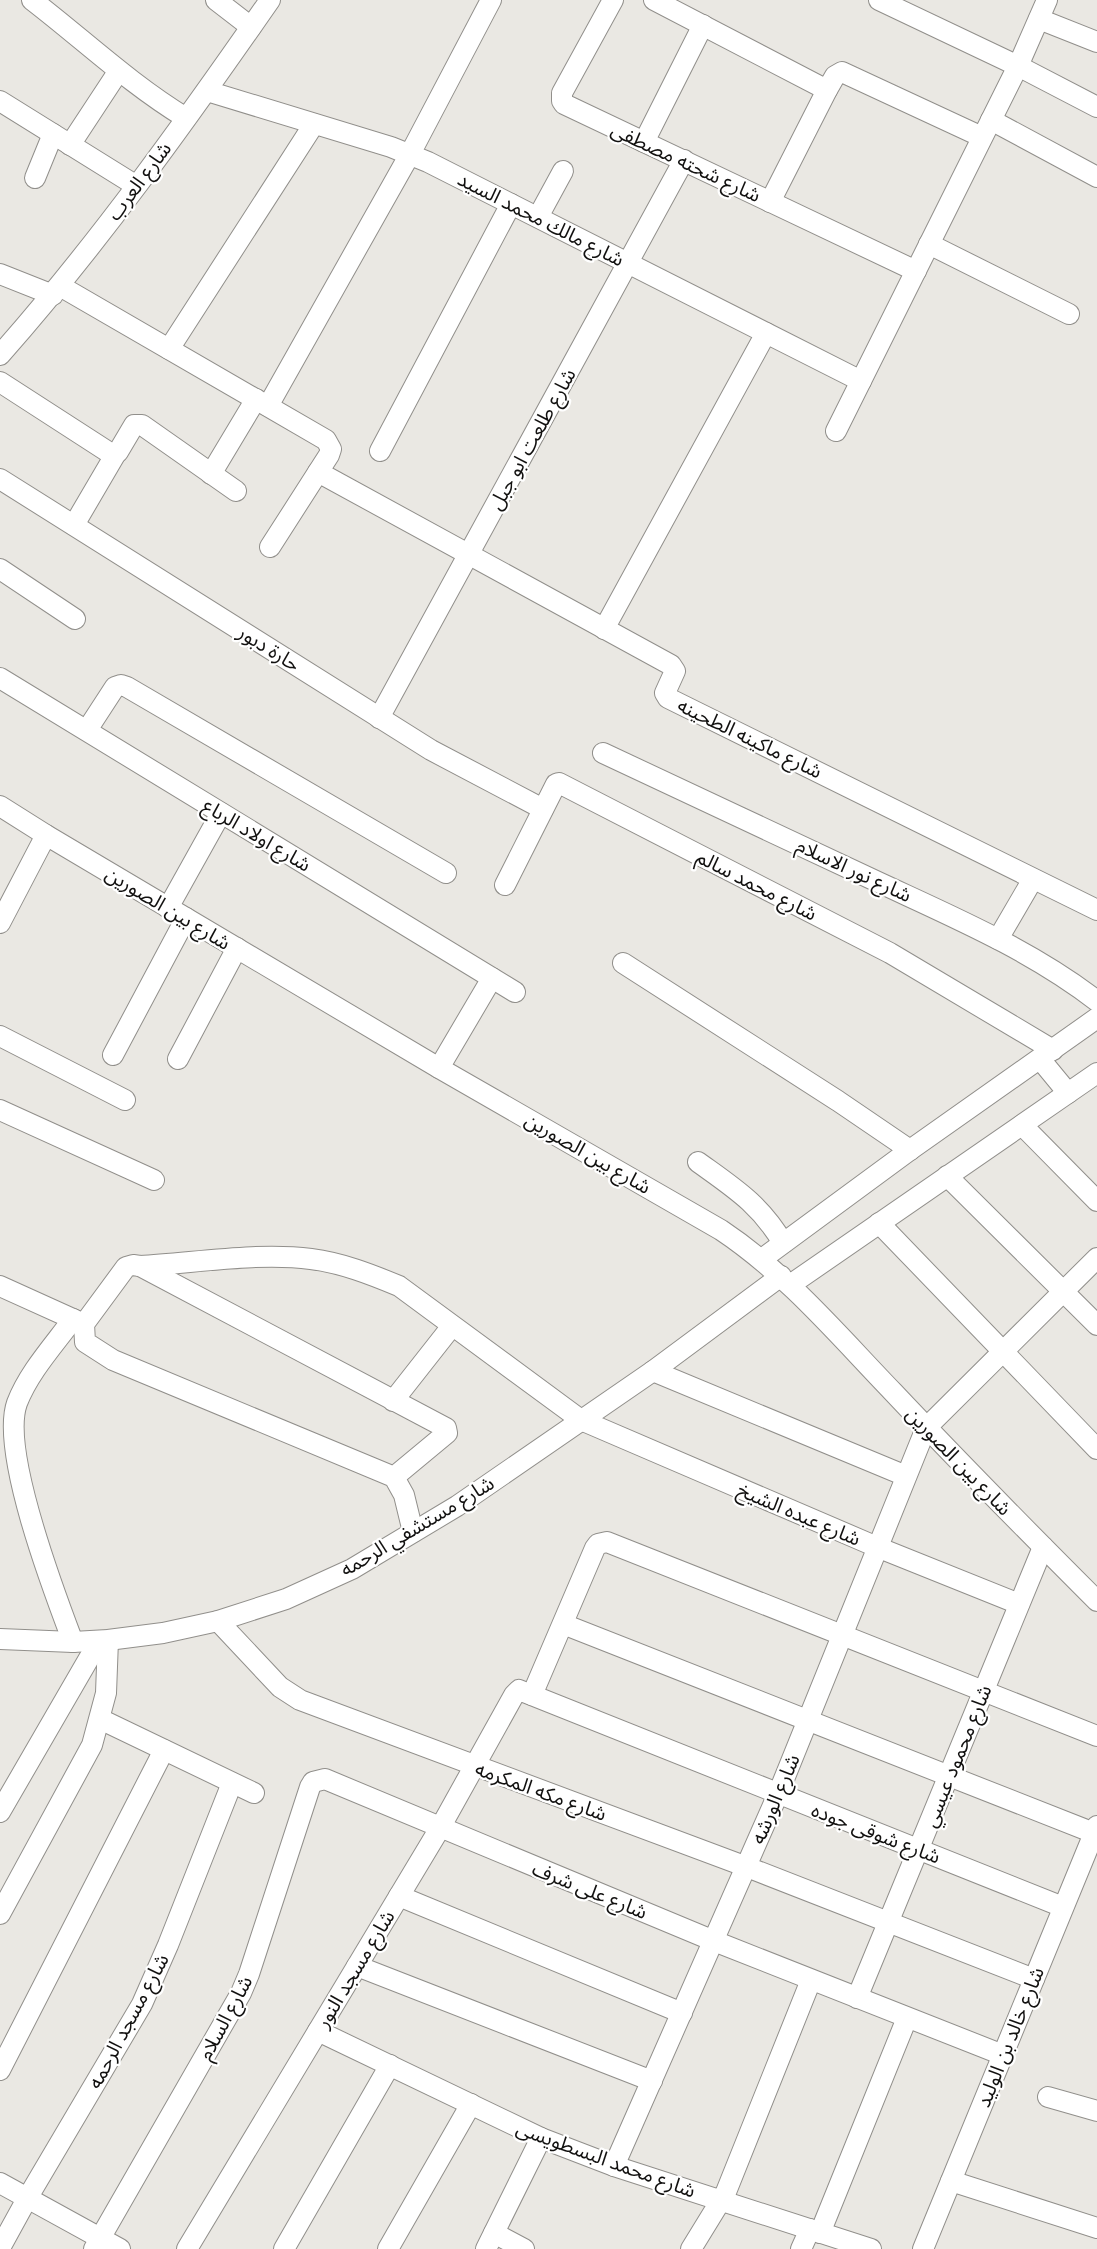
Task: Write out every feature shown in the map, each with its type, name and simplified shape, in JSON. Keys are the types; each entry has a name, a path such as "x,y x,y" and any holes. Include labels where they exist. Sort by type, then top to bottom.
{"street":[{"path":"216,0 251,27"},
{"name":"شارع العرب","path":"0,355 56,291 207,91 270,0"},
{"path":"211,474 262,402 410,154 490,0"},
{"name":"شارع شحته مصطفى","path":"613,0 562,93 562,101 916,271"},
{"path":"654,0 827,90"},
{"path":"879,0 1018,66 1097,107"},
{"path":"43,3 118,72 186,118"},
{"path":"836,431 1018,66 1042,6 1097,42"},
{"path":"644,142 703,26"},
{"path":"70,145 118,72"},
{"path":"770,202 827,90 835,76 842,72 986,129 1097,177"},
{"name":"شارع مالك محمد السيد","path":"207,91 410,154 861,381"},
{"path":"0,101 135,186"},
{"path":"169,349 314,124"},
{"path":"35,178 53,134"},
{"name":"شارع طلعت ابو جبل","path":"379,718 684,160"},
{"path":"538,218 563,171"},
{"path":"380,451 512,204"},
{"path":"929,244 1069,314"},
{"path":"0,274 56,291 169,349 330,444 329,455 270,547"},
{"path":"604,629 766,333"},
{"path":"0,382 115,455"},
{"path":"74,525 134,425 142,425 236,491"},
{"name":"شارع ماكينه الطحينه","path":"318,472 671,665 675,672 665,693 668,698 1097,910"},
{"name":"حارة دبور","path":"0,479 379,718 448,759 543,809"},
{"path":"0,569 75,619"},
{"name":"شارع اولاد الرباع","path":"0,678 515,992"},
{"path":"87,730 116,687 121,685 127,687 447,873"},
{"name":"شارع نور الاسلام","path":"603,753 998,939 1074,983 1097,1001"},
{"name":"شارع محمد سالم","path":"505,885 556,784 559,783 890,953 1047,1055"},
{"name":"شارع بين الصورين","path":"0,806 46,836 439,1068 721,1230 762,1259 1097,1601"},
{"path":"168,908 221,813"},
{"path":"0,923 46,836"},
{"path":"998,939 1033,879"},
{"path":"113,1055 186,918"},
{"path":"178,1059 237,948"},
{"path":"623,963 910,1150"},
{"path":"439,1068 492,978"},
{"path":"762,1259 910,1150 1097,1018"},
{"path":"0,1036 125,1100"},
{"path":"1047,1055 1068,1094"},
{"name":"شارع مستشفي الرحمه","path":"1,1640 104,1641 163,1633 218,1621 286,1599 352,1569 457,1506 785,1280 879,1223 1096,1075"},
{"path":"0,1110 154,1180"},
{"path":"1022,1125 1097,1201"},
{"path":"698,1162 752,1201 764,1214 783,1243"},
{"path":"947,1176 1097,1325"},
{"path":"879,1223 1097,1449"},
{"name":"شارع عبده الشيخ","path":"140,1266 277,1257 321,1261 371,1274 399,1287 581,1420 877,1547 1019,1604"},
{"path":"927,1428 1097,1258"},
{"path":"73,1642 46,1571 26,1501 13,1438 16,1405 26,1385 126,1267 140,1266 447,1430 447,1433 394,1477"},
{"path":"0,1286 79,1321"},
{"path":"79,1321 85,1342 113,1360 394,1477 404,1495 413,1532"},
{"path":"393,1401 452,1326"},
{"path":"653,1371 906,1476"},
{"name":"شارع الورشه","path":"614,2166 778,1794 927,1428"},
{"path":"527,1693 563,1624 595,1548 602,1542 1097,1736"},
{"name":"شارع محمود عيسي","path":"857,1998 1042,1547"},
{"name":"شارع مكه المكرمه","path":"218,1621 280,1687 310,1704 747,1867 1034,1979"},
{"path":"563,1624 949,1776 1096,1829"},
{"path":"0,1914 92,1745 107,1684 104,1641"},
{"path":"0,1812 104,1641"},
{"name":"شارع مسجد النور","path":"187,2249 440,1828 516,1692 527,1693"},
{"name":"شارع شوقى جوده","path":"527,1693 1064,1907"},
{"path":"100,1719 254,1793"},
{"path":"0,2070 164,1750"},
{"name":"شارع على شرف","path":"325,1779 714,1941 1003,2055"},
{"name":"شارع السلام","path":"98,2243 241,1993 310,1787 314,1782 325,1779"},
{"name":"شارع مسجد الرحمه","path":"0,2248 27,2197 142,2004 168,1945 232,1783"},
{"name":"شارع خالد بن الوليد","path":"923,2249 1096,1829"},
{"path":"399,1896 682,2013"},
{"path":"357,1966 652,2081"},
{"path":"691,2249 722,2201 811,1980"},
{"path":"801,2249 815,2231 907,2018"},
{"name":"شارع محمد البسطويسى","path":"318,2031 541,2138 614,2166 871,2249"},
{"path":"284,2249 390,2066"},
{"path":"1048,2097 1097,2111"},
{"path":"388,2249 471,2104"},
{"path":"524,2249 490,2241 541,2138"},
{"path":"951,2181 1097,2228"},
{"path":"0,2183 27,2197 98,2243 120,2249"}]}
